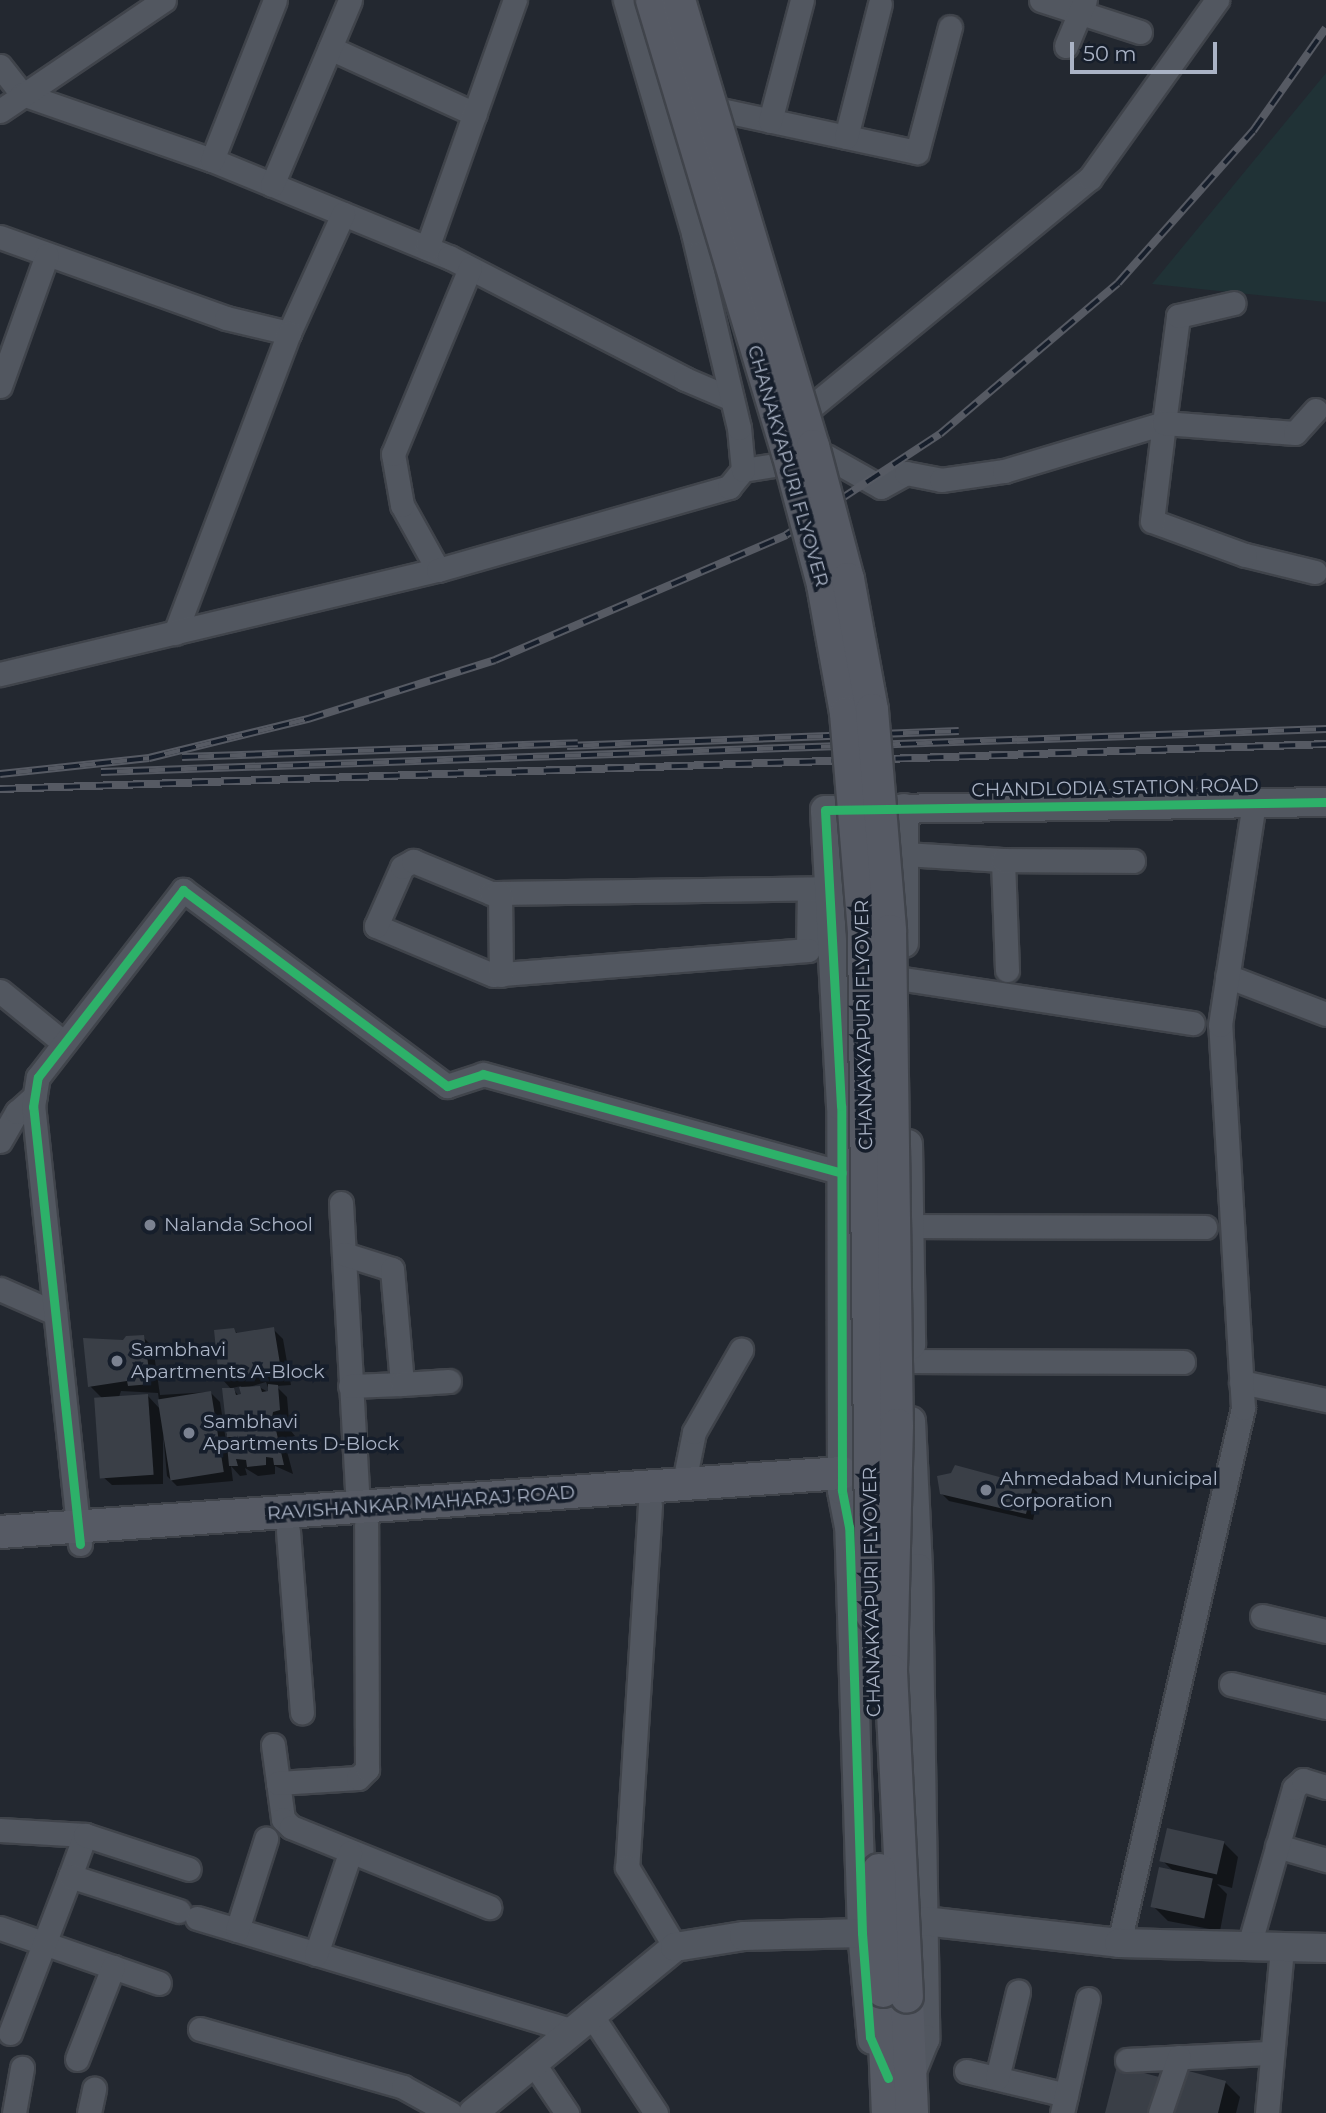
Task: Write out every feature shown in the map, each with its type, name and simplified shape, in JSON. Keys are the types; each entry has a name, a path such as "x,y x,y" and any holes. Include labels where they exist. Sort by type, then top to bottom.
{"main road":[{"name":"CHANAKYAPURI FLYOVER","path":"652,0 788,453 822,585 846,713 864,932 872,1677 899,2077"},
{"name":"CHANAKYAPURI FLYOVER","path":"679,0 817,459 848,579 872,710 890,931 897,1425 891,1671 895,1994"},
{"name":"RAVISHANKAR MAHARAJ ROAD","path":"0,1532 79,1536 288,1531 362,1517 684,1482 842,1481"},
{"name":"RAVISHANKAR MAHARAJ ROAD","path":"0,1550 79,1536 362,1517 650,1505 842,1481"},
{"path":"888,2113 899,2077"},
{"path":"899,2077 912,2113"}],"street":[{"path":"0,111 164,0"},
{"path":"212,160 275,0"},
{"path":"272,185 351,0"},
{"path":"427,248 515,0"},
{"path":"625,0 692,233 732,398 743,470"},
{"path":"692,0 826,456"},
{"path":"770,121 802,0"},
{"path":"1041,0 1083,5 1139,32"},
{"path":"810,408 1090,178 1217,0"},
{"path":"846,137 880,4"},
{"path":"1066,46 1083,5"},
{"path":"724,111 918,152 950,27"},
{"path":"330,48 475,114"},
{"path":"0,66 22,94 212,160 427,248 685,379 732,398"},
{"path":"175,633 289,333 342,214"},
{"path":"0,237 226,318 289,333"},
{"path":"0,386 47,256"},
{"path":"438,570 402,505 393,454 470,268"},
{"path":"1234,303 1178,316 1152,521 1245,555 1315,572"},
{"path":"0,674 438,570 729,487 743,470 826,456 881,487 905,473 941,480 1004,471 1164,423 1295,433 1316,410"},
{"name":"CHANDLODIA STATION ROAD","path":"819,888 825,810 1326,802"},
{"path":"1119,1942 1242,1408 1220,1025 1254,804"},
{"path":"819,888 842,1172 842,1481 849,1527 862,1933 870,2037 899,2077 925,2039 916,1512 911,1446 911,1226 904,979 904,808"},
{"path":"904,854 1003,860 1133,862"},
{"path":"1003,860 1007,970"},
{"path":"406,862 500,893 819,888 808,950 492,975 376,926 406,862"},
{"path":"79,1536 35,1096 38,1077 183,890 447,1086 483,1074 842,1172"},
{"path":"500,893 501,975"},
{"path":"1227,976 1326,1014"},
{"path":"904,979 1193,1023"},
{"path":"0,991 64,1044"},
{"path":"0,1142 17,1112 35,1096"},
{"path":"278,1783 358,1778 367,1769 362,1517 350,1386 341,1203"},
{"path":"911,1226 1205,1227"},
{"path":"344,1254 392,1269 402,1384"},
{"path":"0,1289 55,1313"},
{"path":"684,1482 694,1432 741,1350"},
{"path":"911,1361 1183,1362"},
{"path":"350,1386 449,1381"},
{"path":"1241,1382 1326,1400"},
{"path":"842,1481 885,1468 911,1446"},
{"path":"842,1481 887,1492 916,1512"},
{"path":"650,1505 627,1867 675,1947"},
{"path":"288,1531 302,1712"},
{"path":"1262,1616 1326,1631"},
{"path":"1231,1684 1326,1707"},
{"path":"273,1745 283,1819 291,1827 489,1907"},
{"path":"1249,1946 1294,1788 1303,1780 1326,1787"},
{"path":"0,1830 85,1835 189,1869"},
{"path":"10,2033 85,1835"},
{"path":"237,1930 266,1839"},
{"path":"1277,1846 1326,1860"},
{"path":"316,1954 350,1853"},
{"path":"70,1876 316,1954 580,2022 656,2113"},
{"path":"923,1921 1119,1942 1326,1948"},
{"path":"0,1928 159,1983"},
{"path":"473,2113 532,2061 675,1947 744,1936 862,1933"},
{"path":"1267,2113 1282,1947"},
{"path":"77,2059 113,1967"},
{"path":"997,2078 1018,1992"},
{"path":"966,2071 997,2078 1064,2104 1088,1999"},
{"path":"200,2029 403,2087 450,2113"},
{"path":"1127,2060 1272,2053"},
{"path":"1160,2113 1179,2057"},
{"path":"532,2061 567,2113"},
{"path":"14,2113 22,2068"},
{"path":"89,2113 94,2089"}],"shaded area":[{"path":"1326,73 1326,302 1152,284"}],"building":[{"path":"274,1327 282,1376 258,1377 257,1373 219,1379 214,1330 234,1328 236,1333"},
{"name":"Sambhavi Apartments A-Block","path":"144,1335 151,1384 128,1386 127,1381 88,1387 83,1338 123,1340 126,1336"},
{"path":"268,1384 278,1385 280,1410 273,1412 272,1418 283,1418 287,1427 276,1430 284,1465 274,1465 273,1458 266,1457 266,1465 247,1467 246,1460 236,1459 238,1466 229,1466 227,1445 233,1446 233,1437 227,1437 225,1422 232,1422 230,1414 225,1415 222,1388 234,1388 236,1395 241,1394 239,1387 260,1386 262,1392 268,1391"},
{"name":"Sambhavi Apartments D-Block","path":"211,1391 224,1472 170,1480 158,1399"},
{"path":"148,1394 154,1475 100,1479 94,1398"},
{"name":"Ahmedabad Municipal Corporation","path":"955,1465 1033,1486 1026,1514 940,1494 937,1476 951,1473"},
{"path":"1167,1828 1224,1841 1217,1874 1159,1861"},
{"path":"1159,1867 1213,1878 1204,1919 1150,1907"},
{"path":"1117,2066 1163,2078 1154,2113 1105,2113"},
{"path":"1181,2069 1226,2081 1218,2113 1169,2113"}],"railway":[{"path":"0,774 149,758 308,719 495,660 786,535 940,434 1118,283 1253,131 1326,28"},
{"path":"101,772 1326,729"},
{"path":"567,746 959,731"},
{"path":"182,757 578,743"},
{"path":"0,789 1326,744"}],"cycle path":[{"path":"888,2078 870,2037 862,1933 849,1527 842,1490 841,1106 825,810 1326,802"},
{"path":"80,1544 33,1107 38,1077 183,890 447,1086 483,1074 842,1173"}],"place":[{"name":"Nalanda School","path":"150,1225"},
{"name":"Sambhavi Apartments A-Block","path":"117,1361"},
{"name":"Sambhavi Apartments D-Block","path":"189,1433"},
{"name":"Ahmedabad Municipal Corporation","path":"986,1490"}]}
